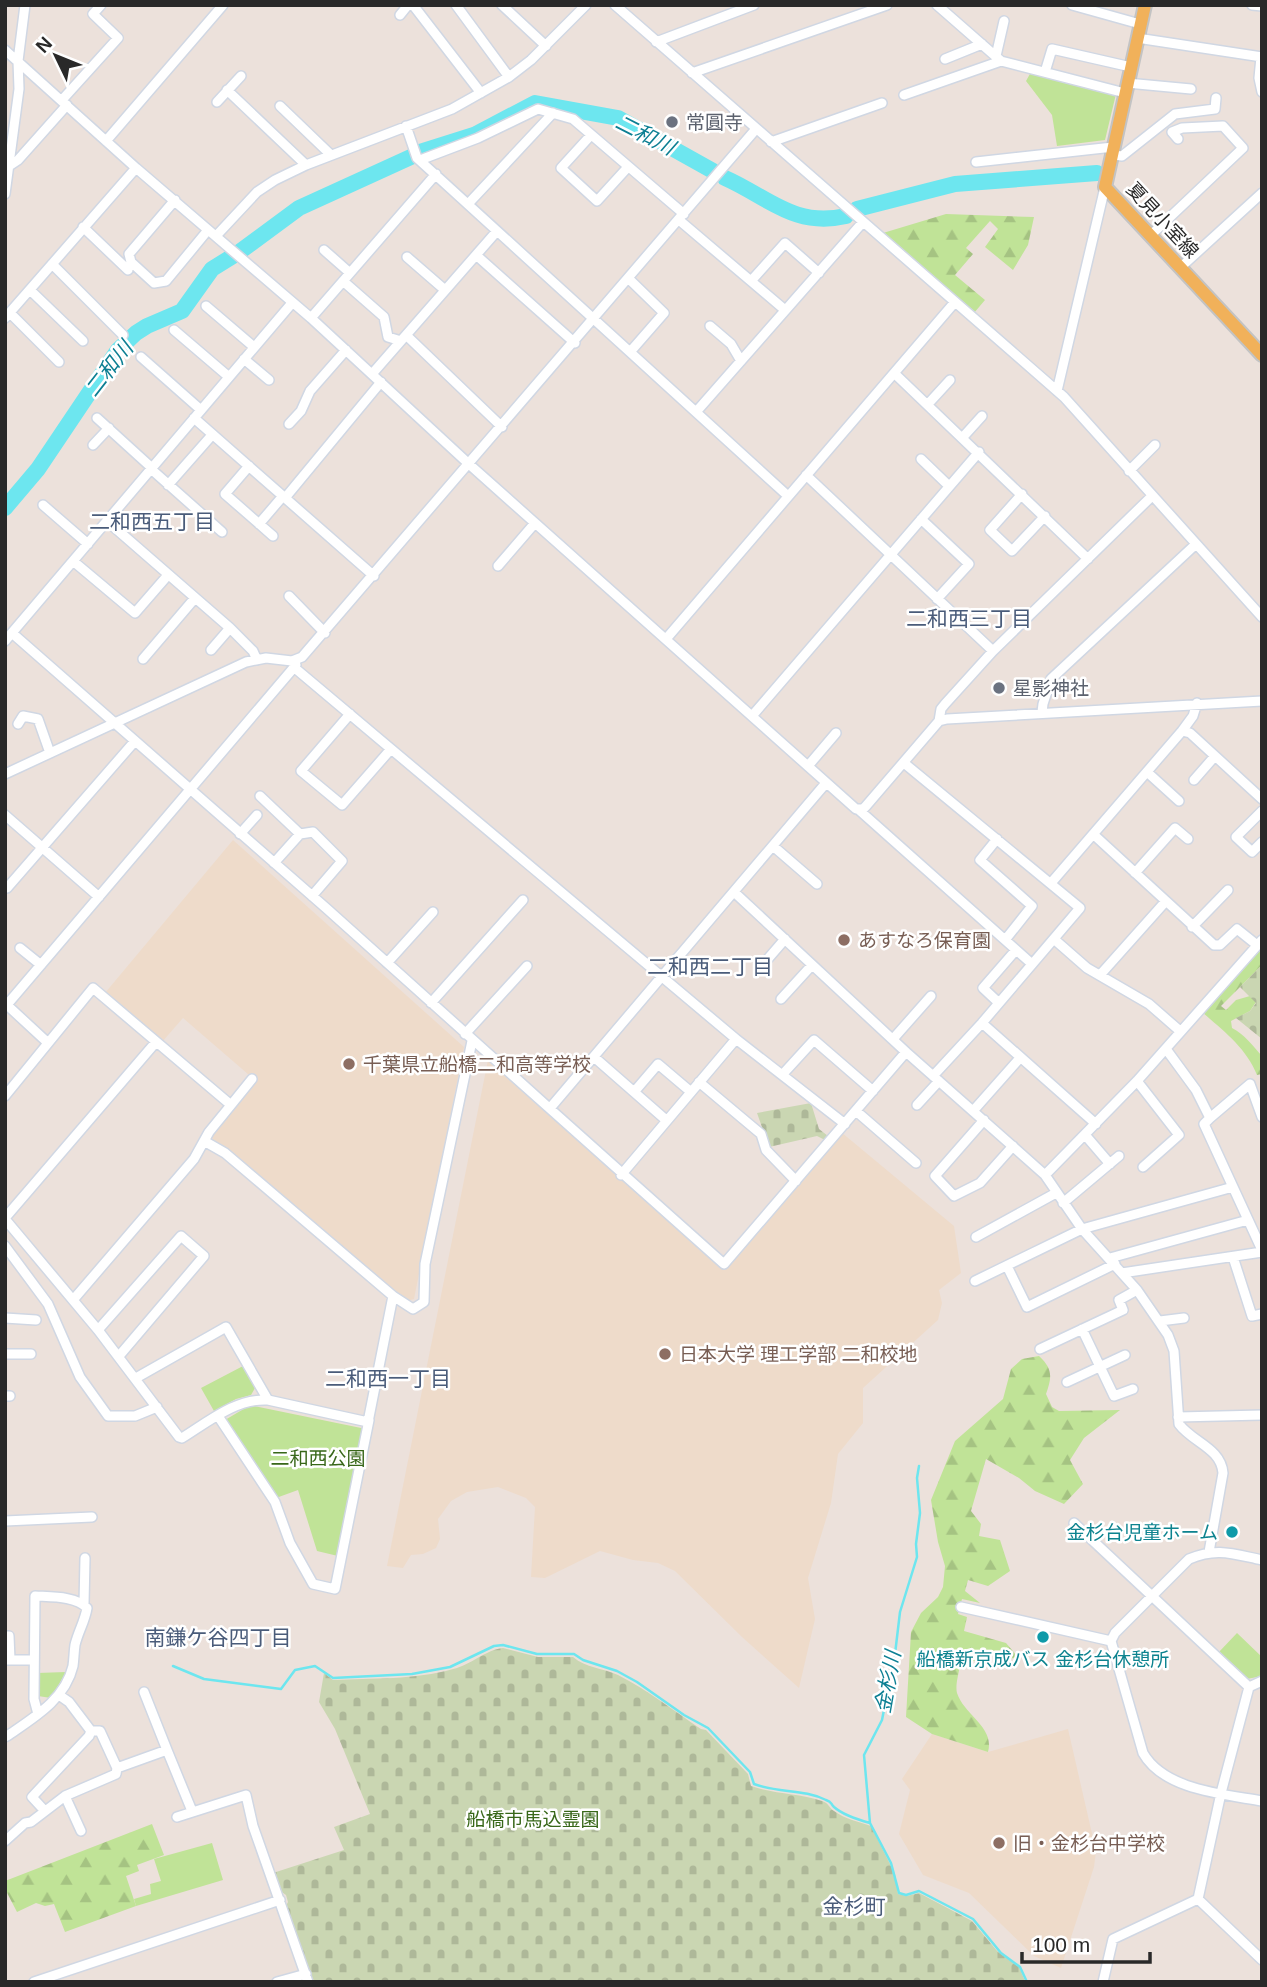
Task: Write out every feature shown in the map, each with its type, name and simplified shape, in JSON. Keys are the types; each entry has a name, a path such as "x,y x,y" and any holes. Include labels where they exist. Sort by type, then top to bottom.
{"main road":[{"name":"夏見小室線","path":"1144,5 1105,187 1262,355"}],"street":[{"path":"5,194 19,89 18,61 25,5"},
{"path":"9,166 18,160 118,38 93,14 100,5"},
{"path":"106,141 223,5"},
{"path":"400,15 411,5 481,93"},
{"path":"456,5 509,77"},
{"path":"502,5 546,46"},
{"path":"175,200 129,254 131,262 154,283 166,281 212,233 257,192 275,180 452,108 481,93 509,77 546,46 586,5"},
{"path":"615,5 1057,391 1262,617"},
{"path":"656,42 754,5"},
{"path":"692,73 887,5"},
{"path":"937,5 998,59 1045,72 1126,88 1191,89"},
{"path":"1072,5 1140,24"},
{"path":"1252,5 1262,6"},
{"path":"998,59 1004,21"},
{"path":"1137,38 1261,57 1259,78 1262,92"},
{"path":"945,59 982,44"},
{"path":"1045,72 1052,49 1131,67"},
{"path":"5,50 136,168 311,318 535,523 1032,964"},
{"path":"904,95 998,59"},
{"path":"217,102 241,76"},
{"path":"227,90 306,166"},
{"path":"976,162 1112,151 1122,156 1175,114 1215,109 1216,98"},
{"path":"771,142 882,103"},
{"path":"280,106 331,155"},
{"path":"417,156 478,138 538,109 573,119 785,310"},
{"path":"5,124 16,112"},
{"path":"468,204 553,113"},
{"path":"406,126 417,156 788,496"},
{"path":"1151,234 1243,148 1223,126 1182,128 1172,132 1178,139"},
{"path":"47,1042 6,1006 756,129"},
{"path":"591,135 561,168 597,201 628,167"},
{"path":"59,362 8,315 136,168"},
{"path":"311,318 436,174"},
{"path":"1057,391 1105,187"},
{"path":"1181,267 1262,193"},
{"path":"696,412 863,222"},
{"path":"83,228 128,270"},
{"path":"372,374 497,231"},
{"path":"751,281 785,243 820,273"},
{"path":"324,250 350,273"},
{"path":"476,254 575,343"},
{"path":"407,257 445,290"},
{"path":"52,264 123,335"},
{"path":"629,279 664,313 630,352"},
{"path":"342,281 384,317 388,337 404,338 502,427"},
{"path":"30,290 83,341"},
{"path":"666,639 954,302"},
{"path":"5,641 292,303"},
{"path":"206,306 254,347"},
{"path":"710,326 731,344 741,361"},
{"path":"174,330 229,377"},
{"path":"289,424 301,411 310,391 346,350"},
{"path":"141,357 201,410"},
{"path":"244,359 270,380"},
{"path":"894,373 1088,559"},
{"path":"928,404 950,380"},
{"path":"259,524 381,382"},
{"path":"963,437 982,416"},
{"path":"97,418 222,531"},
{"path":"194,418 374,576"},
{"path":"93,446 108,428"},
{"path":"168,485 212,435"},
{"path":"1129,471 1155,445"},
{"path":"752,716 979,452"},
{"path":"921,459 949,486"},
{"path":"249,466 225,494 273,536"},
{"path":"806,475 993,651"},
{"path":"1022,494 990,530 1012,551 1045,516"},
{"path":"859,810 866,806 904,763 939,721 941,709 993,651 1152,496"},
{"path":"44,505 88,544"},
{"path":"921,519 969,564 937,599"},
{"path":"107,521 230,628 253,651 257,660"},
{"path":"498,566 535,523"},
{"path":"1042,712 1042,704 1052,679 1196,544"},
{"path":"73,561 135,613 168,575"},
{"path":"289,596 325,633"},
{"path":"143,659 195,597"},
{"path":"211,650 230,628"},
{"path":"12,633 312,895 724,1265 906,1052"},
{"path":"5,774 246,662 265,658 297,665 391,749 736,1038 845,1124"},
{"path":"939,721 1042,712 1262,701"},
{"path":"1051,883 1182,731 1193,716 1197,703"},
{"path":"350,714 301,771 342,805 391,749"},
{"path":"18,724 23,716 38,719 50,753"},
{"path":"1182,731 1189,733 1262,799"},
{"path":"808,766 836,733"},
{"path":"6,888 135,741"},
{"path":"1194,780 1215,756"},
{"path":"904,763 1080,908 936,1078 917,1105"},
{"path":"1147,772 1179,801"},
{"path":"548,1107 551,1107 594,1057 826,783"},
{"path":"260,796 300,834"},
{"path":"1262,811 1236,838 1252,852 1262,842"},
{"path":"5,815 99,897"},
{"path":"240,834 257,815"},
{"path":"1135,873 1175,828 1188,839"},
{"path":"274,863 300,834 313,832 342,861 312,895"},
{"path":"1045,1175 1137,1081 1259,943 1237,929 1217,946 1192,927 1093,834"},
{"path":"997,839 980,860 1032,906 1005,940"},
{"path":"773,846 817,884"},
{"path":"1192,927 1228,890"},
{"path":"734,892 906,1052 1045,1175 1082,1229 1113,1261 1160,1321 1174,1352 1181,1427 1216,1454 1222,1463 1223,1473 1209,1552"},
{"path":"430,1003 523,900"},
{"path":"1100,975 1166,901"},
{"path":"387,963 433,912"},
{"path":"759,969 785,939"},
{"path":"1055,940 1087,968 1149,1004 1181,1031"},
{"path":"20,948 41,965"},
{"path":"999,1003 983,988 1016,950"},
{"path":"781,999 812,965"},
{"path":"204,1141 225,1153 413,1310 424,1302 425,1265 468,1037 527,966"},
{"path":"5,1096 93,988 232,1105"},
{"path":"893,1039 931,996"},
{"path":"982,1023 1096,1124"},
{"path":"621,1174 736,1038"},
{"path":"782,1075 814,1040 873,1091"},
{"path":"156,1042 5,1218 119,1356 177,1436 182,1438 244,1402 268,1400 363,1422 369,1420"},
{"path":"1166,1049 1196,1090 1210,1118"},
{"path":"594,1057 666,1120"},
{"path":"973,1111 1020,1058"},
{"path":"634,1092 658,1064 691,1092"},
{"path":"73,1300 194,1159 209,1132 252,1079"},
{"path":"1137,1081 1179,1135 1143,1167"},
{"path":"699,1082 761,1134 766,1150 796,1181"},
{"path":"1122,1273 1262,1251 1258,1231 1248,1220 1204,1124 1251,1084 1262,1117"},
{"path":"856,1111 916,1164"},
{"path":"984,1120 935,1176 954,1196 980,1183 1013,1146"},
{"path":"1086,1136 1110,1164"},
{"path":"1063,1203 1119,1157"},
{"path":"975,1281 1082,1229 1233,1187"},
{"path":"976,1237 1056,1193"},
{"path":"1007,1266 1027,1307 1113,1261 1248,1220"},
{"path":"98,1330 181,1236 204,1256 119,1356"},
{"path":"5,1245 48,1304 79,1377 108,1416 135,1416 156,1407"},
{"path":"1233,1257 1252,1316 1262,1314"},
{"path":"1040,1349 1123,1310 1119,1300 1137,1290"},
{"path":"218,1416 275,1502 290,1543 313,1584 335,1588 393,1296"},
{"path":"5,1318 36,1320"},
{"path":"1160,1321 1184,1318"},
{"path":"136,1378 226,1327 268,1400"},
{"path":"1082,1329 1114,1396 1133,1389"},
{"path":"5,1354 31,1354"},
{"path":"1067,1382 1125,1355"},
{"path":"1178,1417 1262,1415"},
{"path":"5,1521 92,1517"},
{"path":"1074,1523 1249,1687"},
{"path":"1262,1560 1219,1551 1189,1559 1115,1633 1111,1641 1143,1753 1149,1764 1168,1779 1262,1801"},
{"path":"5,1737 38,1714 59,1695 73,1668 75,1645 87,1608 84,1604 85,1558"},
{"path":"38,1714 34,1699 33,1660 35,1596 67,1599 84,1604"},
{"path":"961,1607 1111,1641"},
{"path":"5,1636 9,1636 8,1660 33,1660"},
{"path":"1249,1687 1262,1681"},
{"path":"1198,1899 1221,1793 1249,1687"},
{"path":"144,1692 192,1811"},
{"path":"59,1695 69,1702 91,1731"},
{"path":"7,1834 44,1810 65,1796 116,1774 117,1768 100,1731 91,1731 32,1797 44,1810"},
{"path":"117,1768 167,1750"},
{"path":"65,1796 81,1831"},
{"path":"177,1817 246,1796 253,1826 307,1978 277,1982"},
{"path":"1198,1899 1262,1960"},
{"path":"1103,1982 1113,1938 1198,1899"},
{"path":"34,1982 280,1900"}],"shaded area":[{"name":"千葉県立船橋二和高等学校","path":"233,840 464,1047 414,1299 407,1301 213,1140 211,1136 256,1081 183,1018 162,1042 105,993"},
{"name":"日本大学 理工学部 二和校地","path":"488,1060 725,1269 841,1132 954,1226 961,1273 939,1290 942,1303 938,1320 863,1388 863,1423 838,1454 831,1503 808,1578 815,1619 799,1688 675,1571 658,1563 633,1560 600,1551 545,1578 531,1577 535,1507 526,1498 498,1487 467,1492 451,1501 438,1519 440,1539 436,1548 423,1554 411,1555 403,1568 387,1566"},
{"name":"旧・金杉台中学校","path":"1068,1729 1096,1851 1094,1867 1061,1968 1034,1956 969,1893 923,1875 899,1834 910,1790 902,1779 932,1734 988,1752"}],"green space":[{"path":"1031,72 1116,94 1105,140 1057,146 1052,115 1026,81"},
{"path":"946,214 1034,217 1028,245 1013,270 985,247 998,229 990,221 966,248 973,254 955,275 985,300 974,313 883,233"},
{"path":"1262,942 1262,965 1221,1006 1226,1010 1236,1000 1250,996 1256,1002 1250,1011 1231,1021 1232,1028 1262,1056 1262,1074 1257,1075 1240,1047 1201,1011"},
{"path":"1262,965 1262,1039 1236,1018 1250,1011 1256,1003 1240,987"},
{"path":"811,1103 819,1129 828,1136 825,1140 817,1136 769,1147 757,1113"},
{"path":"1039,1356 1049,1369 1046,1394 1052,1407 1059,1411 1120,1410 1084,1438 1070,1460 1083,1484 1064,1504 1035,1491 1019,1478 986,1459 971,1511 981,1524 979,1536 1000,1540 1010,1571 988,1586 968,1580 965,1591 980,1603 962,1599 958,1614 967,1617 964,1631 1006,1643 1018,1657 1001,1661 998,1654 960,1665 956,1686 961,1701 987,1735 988,1752 932,1734 906,1717 911,1632 921,1613 938,1597 943,1587 945,1566 931,1500 955,1441 1003,1399 1011,1369 1022,1359"},
{"path":"243,1366 255,1388 251,1395 236,1399 214,1411 201,1388"},
{"name":"二和西公園","path":"254,1406 366,1429 338,1556 317,1551 298,1490 276,1498 225,1420 247,1407"},
{"path":"1237,1633 1262,1657 1262,1676 1247,1679 1218,1653"},
{"name":"船橋市馬込霊園","path":"503,1648 538,1657 573,1657 618,1675 706,1730 748,1774 751,1786 822,1801 843,1816 871,1826 895,1874 898,1894 907,1896 919,1893 972,1921 998,1952 1019,1967 1025,1981 311,1982 286,1906 286,1895 279,1890 273,1873 344,1850 334,1827 370,1814 335,1729 319,1702 324,1673 333,1680 439,1673"},
{"path":"66,1672 51,1698 38,1696 37,1673"},
{"path":"152,1824 164,1855 137,1865 139,1871 126,1876 136,1906 65,1932 54,1904 45,1906 36,1903 17,1912 5,1889 5,1881"},
{"path":"212,1843 223,1880 136,1906 134,1899 151,1894 150,1884 161,1881 154,1859"}],"waterway":[{"name":"二和川","path":"417,153 474,135 535,103 618,118 713,171"},
{"name":"二和川","path":"238,253 299,208 413,156"},
{"name":"二和川","path":"857,209 955,184 1097,173"},
{"name":"二和川","path":"725,178 796,214 828,219 846,216"},
{"name":"二和川","path":"5,508 38,469 118,350 147,326 182,311 212,269 233,256"},
{"name":"金杉川","path":"919,1466 917,1557 900,1612 882,1720 864,1755 870,1823 891,1863 899,1893 906,1895 919,1891 973,1919 1001,1953 1020,1967 1027,1982"},
{"path":"173,1666 204,1679 281,1689 295,1670 315,1666 333,1678 412,1674 450,1667 494,1646 503,1645 537,1654 574,1654 637,1682 684,1715 708,1728 750,1772 754,1784 818,1797 829,1801 846,1815 870,1823"}],"place":[{"name":"常圓寺","path":"672,122"},
{"name":"星影神社","path":"999,688"},
{"name":"あすなろ保育園","path":"844,940"},
{"name":"千葉県立船橋二和高等学校","path":"349,1064"},
{"name":"日本大学 理工学部 二和校地","path":"665,1354"},
{"name":"金杉台児童ホーム","path":"1232,1532"},
{"name":"船橋新京成バス 金杉台休憩所","path":"1043,1637"},
{"name":"旧・金杉台中学校","path":"999,1843"}],"district":[{"name":"二和西五丁目","path":"152,522"},
{"name":"二和西三丁目","path":"969,619"},
{"name":"二和西二丁目","path":"710,967"},
{"name":"二和西一丁目","path":"388,1379"},
{"name":"南鎌ケ谷四丁目","path":"218,1638"},
{"name":"金杉町","path":"854,1907"}]}
